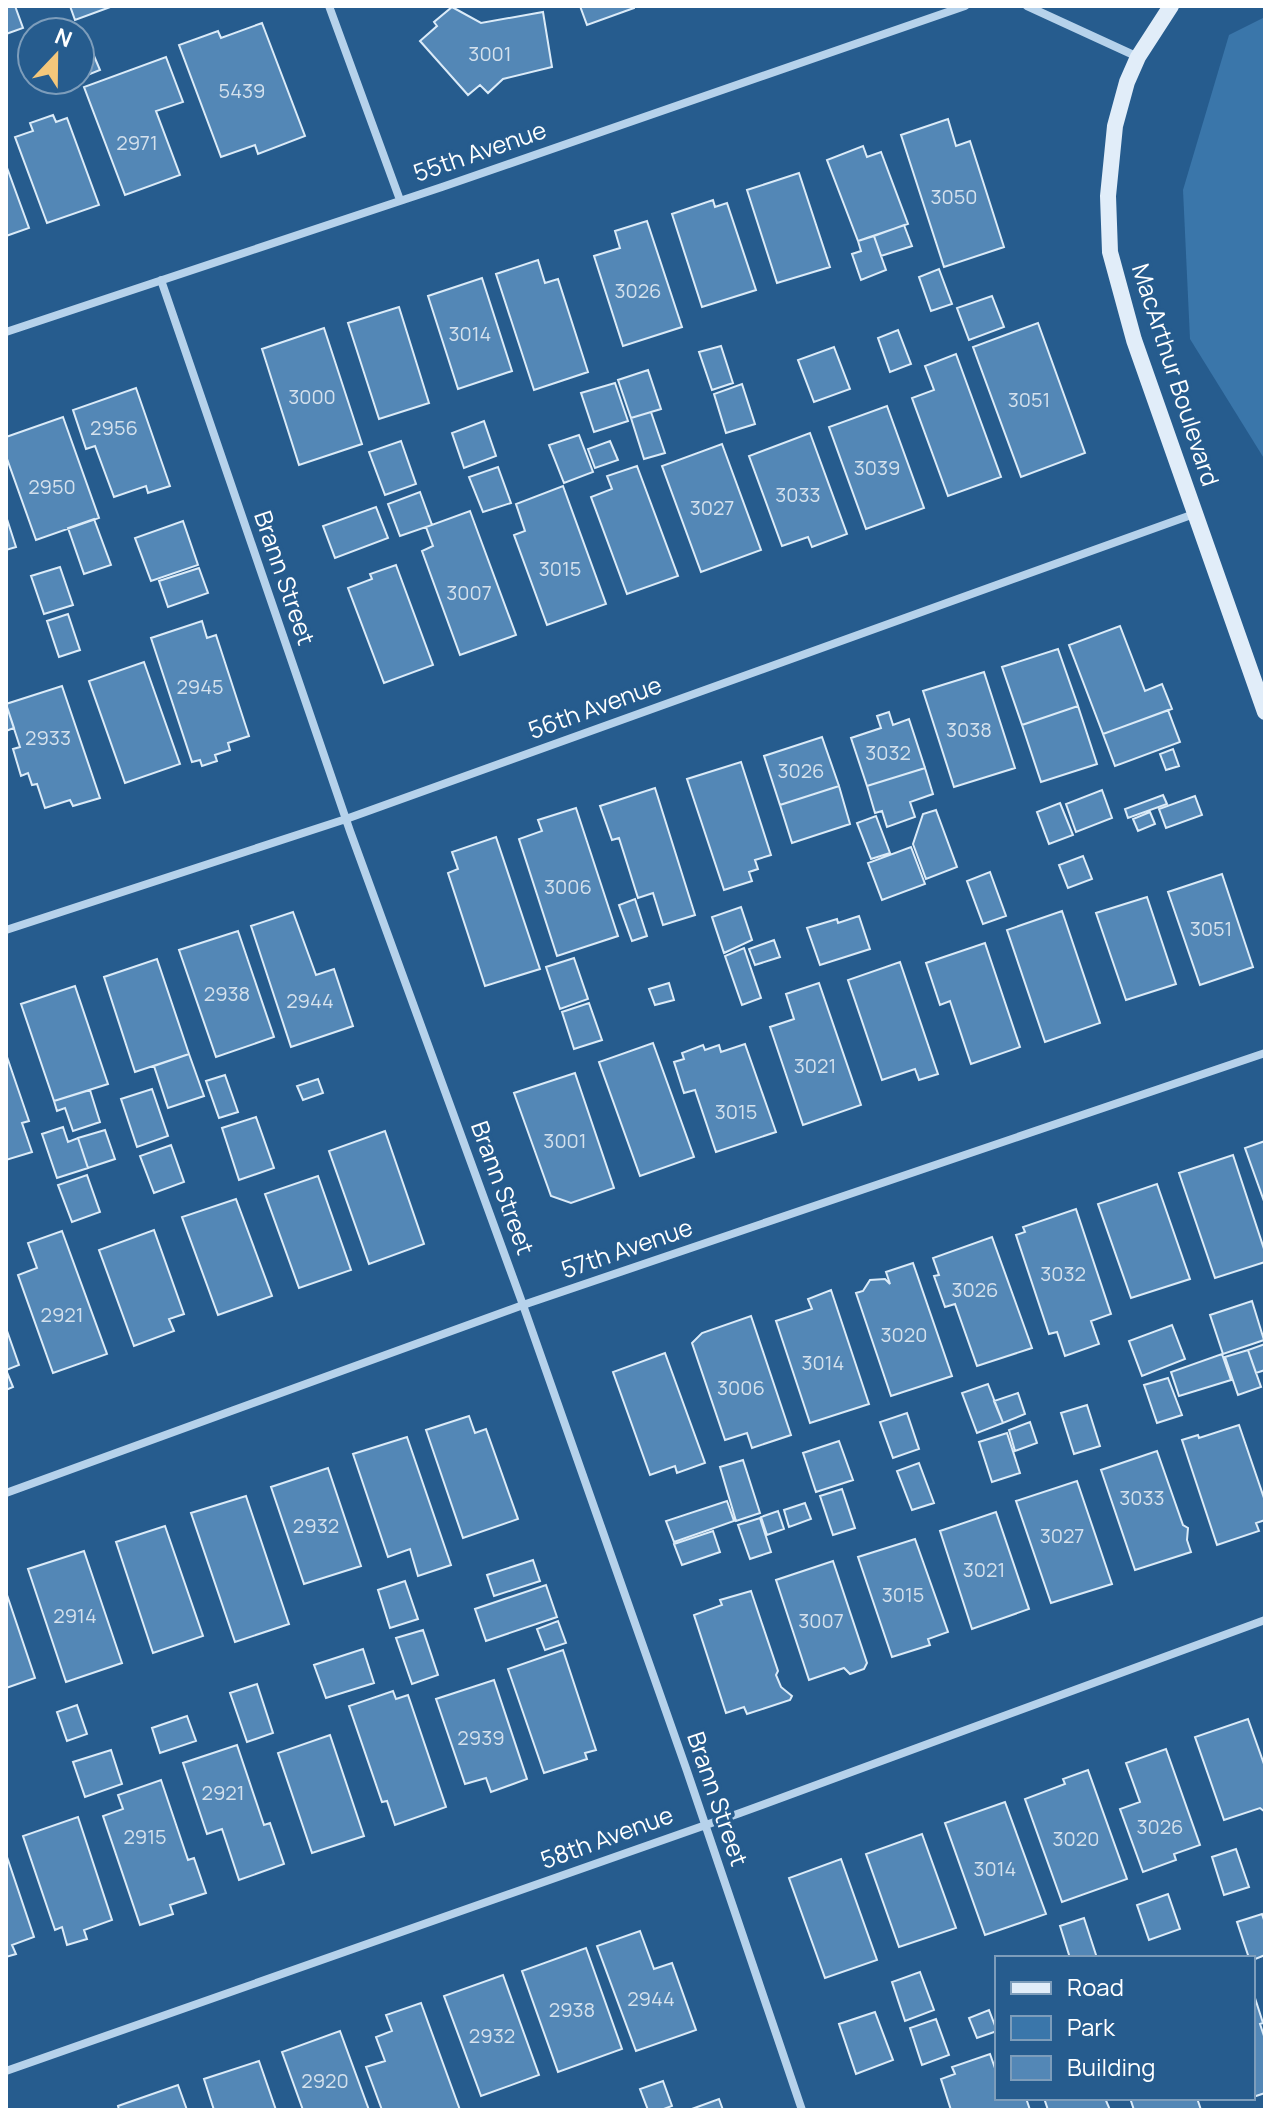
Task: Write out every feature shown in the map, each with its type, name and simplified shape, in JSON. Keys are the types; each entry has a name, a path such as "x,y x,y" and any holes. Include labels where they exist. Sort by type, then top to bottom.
{"main road":[{"name":"MacArthur Boulevard","path":"1171,6 1138,57 1127,82 1115,126 1108,196 1110,252 1134,340 1265,712"}],"street":[{"path":"329,6 400,200"},
{"name":"55th Avenue","path":"6,332 965,6"},
{"path":"1027,6 1138,57"},
{"name":"Brann Street","path":"161,280 346,819 523,1305 802,2110"},
{"name":"56th Avenue","path":"6,930 346,819 1195,514"},
{"name":"57th Avenue","path":"6,1493 523,1305 1265,1053"},
{"name":"58th Avenue","path":"6,2071 705,1824 1265,1620"}],"green space":[{"path":"1265,17 1265,460 1190,339 1183,190 1229,35"}],"building":[{"path":"6,6 15,6 19,16 16,16 16,30 6,34"},
{"path":"70,6 113,6 86,16 74,16"},
{"path":"580,6 634,6 634,8 587,25"},
{"path":"452,7 481,23 543,12 552,67 503,79 488,93 480,85 468,95 420,41 437,26 434,22"},
{"path":"262,23 305,136 258,154 255,145 221,157 179,45 218,31 221,38"},
{"path":"166,57 183,102 156,111 180,175 125,195 87,96 96,96 96,83"},
{"path":"53,115 56,122 67,118 99,205 47,223 15,137 33,131 30,123"},
{"path":"948,119 956,146 970,141 1004,247 944,267 901,135"},
{"path":"863,146 867,157 881,152 908,224 858,241 827,160"},
{"path":"6,165 29,228 6,236"},
{"path":"799,173 830,267 777,283 747,190"},
{"path":"713,200 715,207 727,203 756,290 702,307 672,214"},
{"path":"647,221 682,327 623,346 594,256 620,248 615,231"},
{"path":"904,225 912,246 881,256 874,236"},
{"path":"874,236 886,270 861,280 852,254 861,251 858,241"},
{"path":"538,260 545,283 558,279 588,372 534,390 496,274"},
{"path":"939,269 952,304 931,311 919,277"},
{"path":"482,278 512,371 458,389 428,296"},
{"path":"992,296 1004,327 969,340 957,308"},
{"path":"399,307 429,403 379,419 348,323"},
{"path":"1038,323 1085,453 1021,477 973,347"},
{"path":"324,328 362,444 299,465 262,349"},
{"path":"898,330 911,364 890,372 878,338"},
{"path":"721,346 733,383 712,390 699,352"},
{"path":"834,347 850,389 814,402 798,360"},
{"path":"956,354 1001,477 948,496 912,398 934,390 925,366"},
{"path":"648,370 661,409 631,418 618,380"},
{"path":"615,383 628,421 594,432 581,393"},
{"path":"742,384 755,424 726,433 714,394"},
{"path":"136,388 170,486 148,493 146,486 114,497 95,446 86,449 73,410"},
{"path":"887,406 924,508 866,529 829,427"},
{"path":"651,412 665,453 644,459 631,418"},
{"path":"63,417 99,518 36,540 6,456 6,437"},
{"path":"484,421 496,456 464,468 452,433"},
{"path":"810,433 847,534 812,547 808,537 782,546 749,456"},
{"path":"579,435 593,472 564,483 549,445"},
{"path":"401,441 416,484 385,495 369,452"},
{"path":"610,441 618,460 595,468 588,449"},
{"path":"722,444 761,550 701,572 662,466"},
{"path":"637,466 678,576 627,594 591,497 612,489 607,476"},
{"path":"498,467 511,503 483,512 469,477"},
{"path":"563,486 606,604 547,625 514,535 525,531 516,504"},
{"path":"420,492 432,525 400,536 388,504"},
{"path":"376,507 388,538 335,558 323,526"},
{"path":"470,511 516,635 460,655 422,551 433,546 426,527"},
{"path":"6,516 16,547 6,550"},
{"path":"94,519 111,565 84,574 68,528"},
{"path":"183,521 198,565 151,581 135,538"},
{"path":"396,565 433,665 384,683 348,588 372,579 370,574"},
{"path":"60,567 73,605 44,614 31,576"},
{"path":"199,568 208,593 168,607 159,581"},
{"path":"68,614 80,650 59,657 47,621"},
{"path":"202,621 207,638 216,635 249,736 228,743 230,750 215,755 217,761 202,766 200,760 192,762 151,638"},
{"path":"1120,626 1145,691 1162,684 1172,709 1103,734 1069,645"},
{"path":"1058,649 1078,706 1022,725 1002,667"},
{"path":"144,662 180,764 125,783 89,681"},
{"path":"984,672 1015,768 954,787 923,691"},
{"path":"62,686 100,798 73,806 70,800 45,808 37,784 32,785 28,773 21,776 13,749 20,747 6,704"},
{"path":"6,704 14,728 6,731"},
{"path":"1078,706 1097,764 1041,782 1022,725"},
{"path":"1168,710 1180,742 1115,766 1103,734"},
{"path":"889,712 893,725 909,719 925,768 867,786 851,738 881,728 877,716"},
{"path":"822,737 839,786 780,805 764,756"},
{"path":"1173,749 1179,766 1166,770 1160,754"},
{"path":"741,762 771,855 755,860 758,869 749,872 752,881 724,890 687,779"},
{"path":"925,768 933,794 910,802 915,817 887,827 882,811 875,813 867,786"},
{"path":"839,786 850,824 792,843 780,805"},
{"path":"655,788 695,915 663,925 653,893 638,898 619,838 612,840 600,806"},
{"path":"1102,790 1112,818 1076,832 1066,804"},
{"path":"1163,795 1167,804 1128,818 1125,809"},
{"path":"1195,796 1202,815 1166,828 1159,809"},
{"path":"1060,803 1073,835 1049,844 1037,812"},
{"path":"576,808 618,936 557,956 519,839 542,831 538,820"},
{"path":"936,810 957,867 926,879 913,844 923,814"},
{"path":"1150,812 1155,824 1138,831 1133,819"},
{"path":"876,816 890,853 871,859 857,823"},
{"path":"496,837 540,969 485,986 448,873 458,869 452,852"},
{"path":"911,847 925,884 882,900 868,863"},
{"path":"1083,856 1092,879 1068,888 1059,865"},
{"path":"990,872 1006,916 983,924 967,881"},
{"path":"1222,874 1253,967 1200,985 1168,892"},
{"path":"1147,897 1176,984 1126,1000 1096,913"},
{"path":"635,899 647,936 632,941 619,905"},
{"path":"741,907 752,940 724,953 712,917"},
{"path":"1062,911 1100,1023 1045,1042 1007,930"},
{"path":"293,912 316,975 334,969 353,1026 291,1047 251,926"},
{"path":"859,916 870,949 820,965 807,928"},
{"path":"238,931 274,1037 216,1057 179,950"},
{"path":"774,940 780,957 755,965 749,949"},
{"path":"985,943 1020,1047 971,1064 950,1001 940,1005 926,963"},
{"path":"744,948 761,998 742,1005 725,956"},
{"path":"574,958 588,999 560,1009 546,967"},
{"path":"157,959 189,1054 135,1072 104,977"},
{"path":"900,962 938,1074 919,1080 915,1069 882,1080 848,980"},
{"path":"669,983 674,1000 655,1005 649,989"},
{"path":"819,983 861,1105 803,1125 770,1027 794,1019 786,994"},
{"path":"75,986 108,1084 54,1101 21,1004"},
{"path":"589,1003 602,1040 574,1049 562,1012"},
{"path":"653,1043 694,1157 640,1176 599,1062"},
{"path":"745,1044 776,1132 716,1152 695,1090 684,1093 674,1062 684,1059 682,1053 703,1045 705,1050 719,1045 721,1052"},
{"path":"6,1054 29,1121 22,1123 32,1152 6,1160"},
{"path":"189,1054 204,1096 168,1108 154,1066"},
{"path":"575,1073 614,1188 571,1203 551,1196 514,1093"},
{"path":"225,1075 238,1112 219,1118 206,1081"},
{"path":"318,1079 323,1093 303,1100 297,1086"},
{"path":"152,1089 168,1136 137,1147 121,1099"},
{"path":"90,1090 100,1122 73,1131 65,1108 57,1111 54,1101"},
{"path":"256,1117 274,1168 239,1180 222,1128"},
{"path":"63,1127 68,1142 78,1138 88,1168 57,1178 42,1134"},
{"path":"105,1130 115,1159 88,1168 78,1138"},
{"path":"385,1131 424,1244 369,1264 329,1151"},
{"path":"1265,1141 1265,1204 1245,1148"},
{"path":"171,1145 184,1182 154,1193 140,1156"},
{"path":"1233,1155 1265,1252 1265,1262 1215,1278 1179,1173"},
{"path":"87,1175 100,1212 72,1222 58,1185"},
{"path":"318,1176 351,1270 299,1288 265,1194"},
{"path":"1157,1184 1190,1279 1131,1298 1098,1204"},
{"path":"236,1199 272,1296 218,1315 182,1217"},
{"path":"1076,1209 1111,1314 1091,1321 1099,1344 1065,1356 1057,1332 1049,1334 1016,1235 1025,1232 1023,1227"},
{"path":"154,1230 184,1314 169,1319 174,1331 134,1346 99,1250"},
{"path":"62,1231 107,1354 53,1373 18,1275 37,1268 28,1243"},
{"path":"992,1237 1032,1348 977,1366 955,1304 945,1307 934,1276 939,1275 933,1258"},
{"path":"913,1263 952,1376 891,1396 856,1293 863,1291 870,1280 885,1279 890,1284 886,1272"},
{"path":"831,1290 869,1404 810,1423 776,1321 812,1309 808,1299"},
{"path":"1252,1301 1264,1340 1223,1354 1210,1315"},
{"path":"751,1316 791,1435 752,1448 747,1433 725,1440 692,1343 702,1333"},
{"path":"1172,1325 1185,1359 1142,1376 1129,1341"},
{"path":"6,1328 19,1365 6,1370"},
{"path":"1265,1344 1265,1370 1256,1373 1248,1350"},
{"path":"1248,1350 1261,1387 1238,1395 1225,1357"},
{"path":"665,1353 705,1463 677,1473 675,1466 650,1475 613,1372"},
{"path":"1222,1354 1231,1380 1179,1396 1171,1372"},
{"path":"6,1370 13,1387 6,1390"},
{"path":"1168,1378 1182,1415 1157,1423 1144,1385"},
{"path":"988,1384 1003,1423 977,1433 962,1393"},
{"path":"1018,1393 1025,1414 1003,1423 994,1401"},
{"path":"1087,1405 1100,1446 1074,1454 1061,1413"},
{"path":"907,1413 919,1449 893,1458 880,1422"},
{"path":"469,1416 475,1433 486,1429 518,1519 463,1538 426,1430"},
{"path":"1030,1422 1037,1443 1015,1451 1009,1430"},
{"path":"1239,1425 1265,1501 1265,1520 1256,1523 1259,1531 1217,1545 1182,1440"},
{"path":"1007,1433 1020,1473 992,1482 979,1442"},
{"path":"407,1437 451,1565 418,1576 410,1549 388,1557 353,1454"},
{"path":"839,1441 853,1480 816,1492 803,1453"},
{"path":"1157,1451 1183,1525 1188,1528 1187,1540 1191,1552 1135,1570 1101,1470"},
{"path":"743,1460 760,1513 736,1521 720,1467"},
{"path":"919,1463 934,1503 912,1510 897,1471"},
{"path":"328,1468 361,1566 304,1584 271,1487"},
{"path":"1077,1481 1112,1584 1051,1603 1016,1501"},
{"path":"842,1489 855,1528 833,1535 820,1496"},
{"path":"246,1496 289,1624 235,1642 191,1513"},
{"path":"727,1501 734,1521 674,1542 666,1521"},
{"path":"805,1503 811,1519 789,1527 784,1510"},
{"path":"778,1511 784,1529 767,1535 761,1517"},
{"path":"996,1512 1029,1609 972,1629 940,1531"},
{"path":"760,1518 771,1552 750,1559 738,1525"},
{"path":"165,1526 203,1636 153,1653 116,1542"},
{"path":"713,1531 720,1552 682,1565 674,1544"},
{"path":"915,1539 948,1632 928,1639 930,1645 892,1657 858,1557"},
{"path":"84,1551 122,1663 66,1682 28,1569"},
{"path":"533,1560 540,1581 494,1596 487,1575"},
{"path":"833,1561 867,1663 864,1669 850,1674 844,1668 809,1680 776,1580"},
{"path":"405,1581 418,1619 390,1628 378,1590"},
{"path":"546,1585 557,1617 486,1641 475,1609"},
{"path":"751,1591 778,1671 776,1675 781,1687 792,1696 790,1700 747,1714 744,1707 726,1713 694,1615 722,1605 720,1600"},
{"path":"6,1592 35,1678 6,1688"},
{"path":"558,1621 566,1643 545,1650 537,1629"},
{"path":"423,1630 438,1675 412,1684 396,1638"},
{"path":"363,1649 374,1683 326,1698 314,1665"},
{"path":"563,1650 596,1750 585,1753 587,1759 544,1773 508,1669"},
{"path":"494,1680 527,1779 491,1792 486,1778 465,1784 436,1699"},
{"path":"257,1684 273,1733 247,1742 230,1693"},
{"path":"393,1691 396,1699 408,1695 446,1807 395,1825 387,1801 382,1802 349,1706"},
{"path":"77,1705 87,1734 67,1741 57,1712"},
{"path":"187,1716 196,1741 160,1753 152,1728"},
{"path":"1248,1719 1265,1767 1265,1812 1260,1808 1224,1820 1195,1737"},
{"path":"330,1735 364,1836 312,1853 278,1753"},
{"path":"237,1745 264,1825 270,1823 284,1864 239,1880 222,1829 207,1834 183,1763"},
{"path":"1166,1749 1200,1845 1174,1854 1176,1860 1143,1872 1120,1809 1140,1802 1126,1763"},
{"path":"111,1750 122,1784 85,1797 73,1762"},
{"path":"1088,1770 1127,1879 1062,1902 1025,1799 1065,1784 1063,1779"},
{"path":"161,1780 188,1860 194,1858 206,1893 170,1905 173,1914 140,1925 103,1816 123,1809 118,1795"},
{"path":"1005,1802 1046,1914 985,1935 945,1823"},
{"path":"78,1817 112,1920 84,1930 87,1939 67,1945 62,1927 55,1930 23,1836"},
{"path":"922,1834 956,1928 899,1947 866,1854"},
{"path":"1236,1849 1249,1887 1224,1895 1212,1857"},
{"path":"6,1854 34,1937 12,1945 16,1954 6,1957"},
{"path":"841,1859 877,1960 825,1978 789,1878"},
{"path":"1168,1894 1180,1929 1149,1940 1137,1905"},
{"path":"1262,1914 1265,1955 1255,1959 1255,1956 1248,1956 1237,1922"},
{"path":"1084,1918 1096,1956 1069,1956 1060,1926"},
{"path":"640,1931 654,1969 672,1963 696,2030 636,2051 597,1946"},
{"path":"586,1948 622,2049 558,2072 522,1971"},
{"path":"920,1972 934,2010 905,2021 892,1982"},
{"path":"503,1975 539,2075 481,2096 444,1996"},
{"path":"1255,1998 1265,2039 1265,2093 1255,2096"},
{"path":"421,2003 460,2110 382,2110 366,2067 385,2061 376,2037 392,2031 386,2015"},
{"path":"989,2010 995,2032 977,2038 969,2018"},
{"path":"875,2012 893,2060 856,2074 839,2024"},
{"path":"936,2019 949,2055 922,2065 910,2028"},
{"path":"340,2031 369,2110 303,2110 282,2052"},
{"path":"990,2054 995,2068 995,2100 1027,2100 1030,2110 951,2110 941,2079 955,2074 952,2067"},
{"path":"259,2061 276,2110 214,2110 204,2079"},
{"path":"663,2081 672,2106 648,2110 640,2089"},
{"path":"178,2085 187,2110 119,2110 118,2106"},
{"path":"719,2099 723,2110 689,2110"},
{"path":"1045,2100 1106,2100 1110,2110 1048,2110"},
{"path":"1131,2100 1198,2100 1201,2110 1134,2110"}]}
